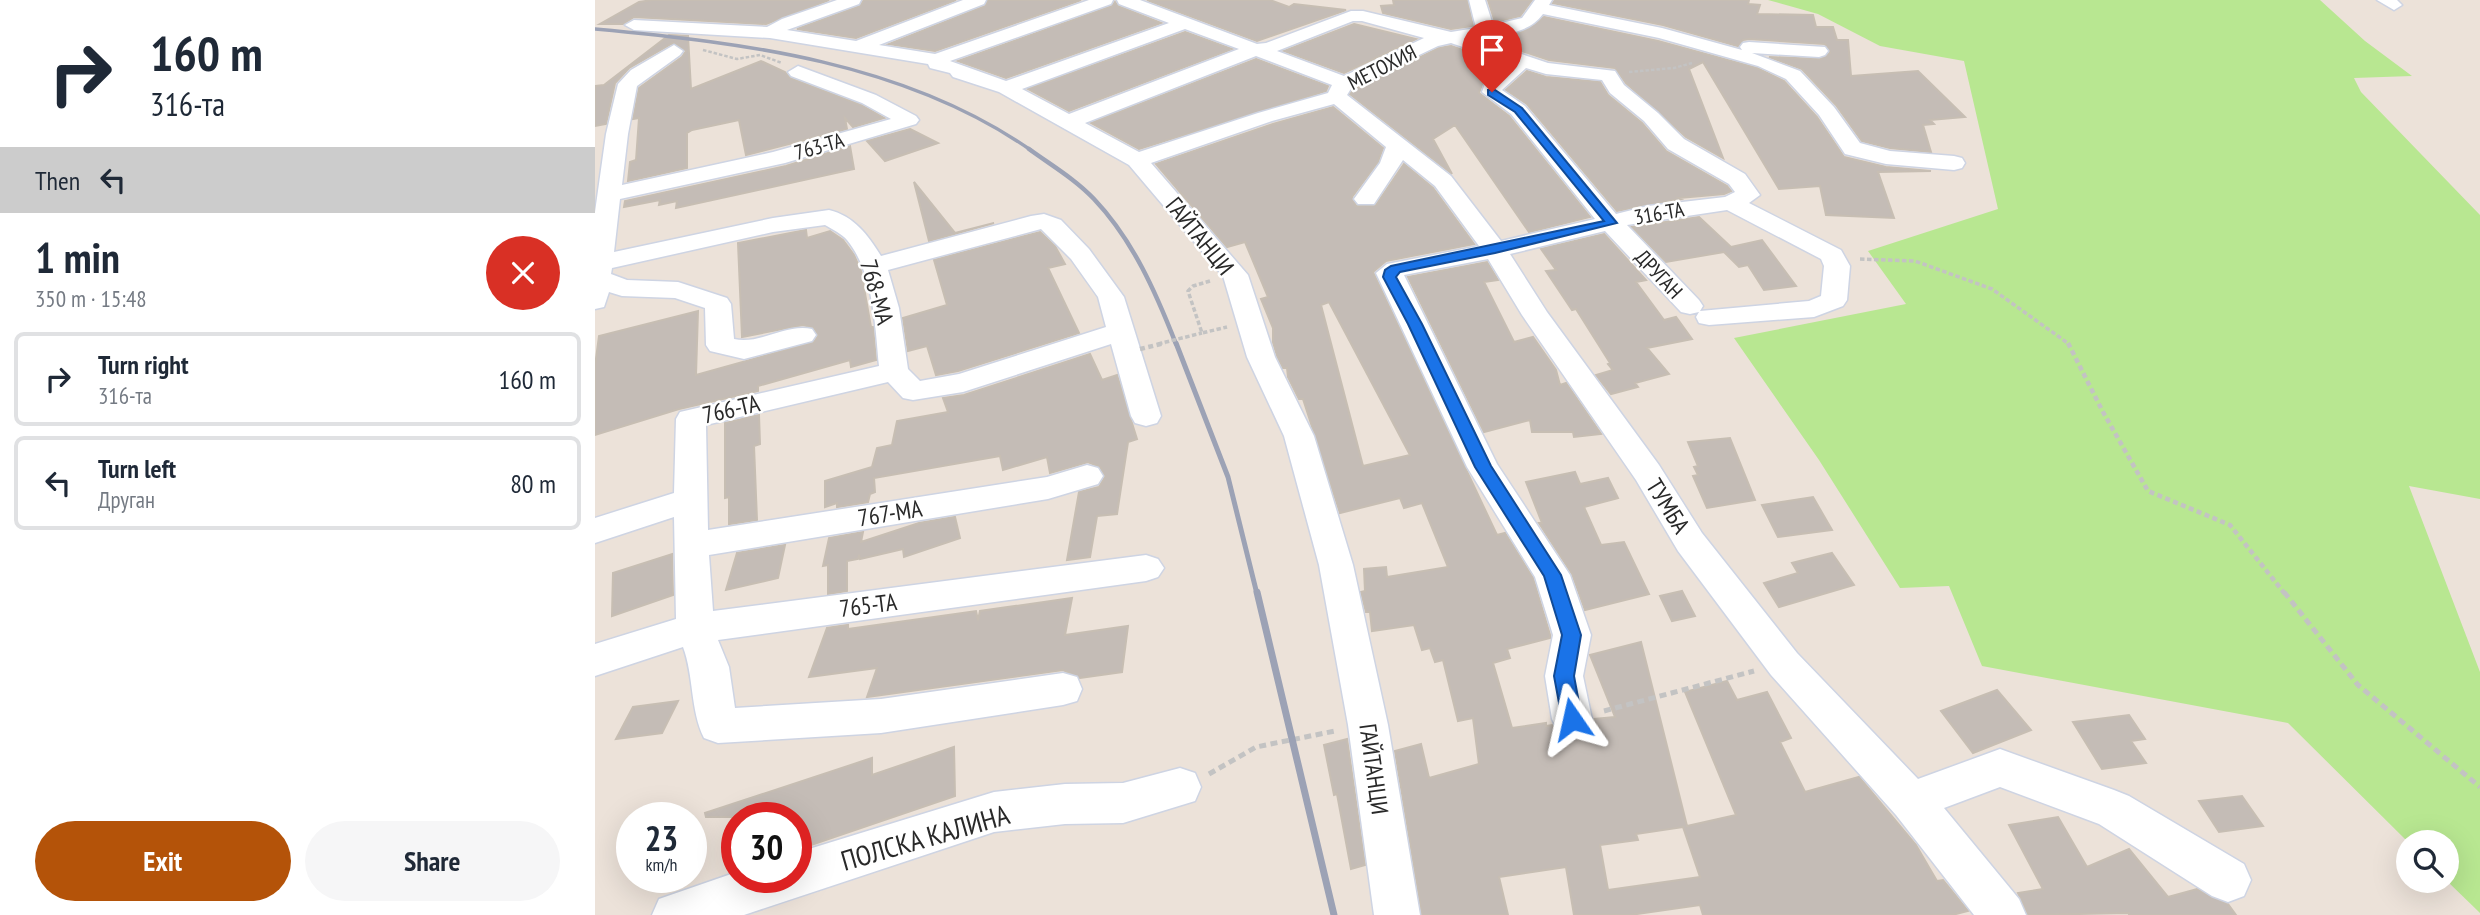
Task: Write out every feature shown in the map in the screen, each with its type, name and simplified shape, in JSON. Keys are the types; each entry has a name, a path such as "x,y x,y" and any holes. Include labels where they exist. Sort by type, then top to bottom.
{"street":[{"path":"770,33 788,23 853,0"},
{"path":"854,48 978,0"},
{"path":"936,60 1105,0"},
{"name":"ТУМБА","path":"1125,0 1257,49 1341,90 1397,147 1443,181 1495,250 1535,315 1648,473 1690,542 1784,664 1911,801 2003,915"},
{"path":"1478,0 1486,31"},
{"path":"1543,6 1589,0"},
{"path":"1543,6 1710,45 1738,56 1765,62 1793,75 1827,111 1853,149 1868,150 1885,158 1954,163"},
{"name":"МЕТОХИЯ","path":"1137,160 1341,90 1447,36 1520,26 1528,22 1543,6"},
{"path":"1071,121 1257,49 1269,48 1351,16 1363,16 1428,34 1465,40 1546,68 1608,75 1617,89 1651,117 1676,144 1737,179 1748,195 1730,203"},
{"path":"1006,88 1185,23"},
{"name":"ГАЙТАНЦИ","path":"634,25 770,33 936,60 937,64 958,69 960,73 1006,88 1071,121 1137,160 1235,275 1261,357 1303,449 1336,565 1369,725 1392,895 1398,915"},
{"path":"1710,45 1819,51"},
{"path":"674,51 638,74 628,84 617,134 597,276 622,288 678,290 718,304 720,345 744,350 802,335"},
{"name":"ДРУГАН","path":"1525,60 1493,85 1492,92 1518,110 1611,223 1699,312 1814,309 1833,300 1837,265 1832,254"},
{"name":"763-ТА","path":"610,194 777,158 909,120 869,99 798,72"},
{"path":"595,138 617,134"},
{"path":"1366,200 1391,163 1397,147"},
{"path":"1730,203 1832,254"},
{"name":"316-ТА","path":"1572,719 1564,676 1571,635 1552,575 1483,467 1389,273 1396,269 1495,250 1647,213 1730,203"},
{"name":"768-МА","path":"597,276 792,221 829,217 856,235 874,265 886,308 894,372"},
{"path":"874,265 1044,221 1053,225 1080,254 1111,297 1131,340 1146,416"},
{"path":"894,372 913,391 963,383 1131,340"},
{"name":"766-ТА","path":"894,372 691,419 690,499 695,628 710,667 718,726 881,716 1063,689"},
{"name":"767-МА","path":"692,545 1048,488 1087,476"},
{"path":"595,531 690,499"},
{"name":"765-ТА","path":"595,660 695,628 1146,568"},
{"path":"1911,801 2000,768 2114,810 2228,880"},
{"name":"ПОЛСКА КАЛИНА","path":"812,870 994,812 1065,804 1123,803 1179,787"},
{"name":"ПОЛСКА КАЛИНА","path":"675,915 742,893"}],"path":[{"path":"674,51 706,50 737,59 760,55 798,72"},
{"path":"1608,75 1674,68 1677,65 1738,56"},
{"path":"1832,254 1857,259 1915,261 1979,284 1992,289 2068,342 2103,412 2148,491 2230,525 2358,685 2480,787"},
{"path":"1202,333 1188,288 1235,275"},
{"path":"1131,340 1226,328"},
{"path":"1572,719 1784,664"},
{"path":"1179,787 1221,769 1256,747 1369,725"}],"green space":[{"path":"1768,0 2320,0 2365,41 2412,76 2354,78 2361,92 2480,215 2480,499 2409,486 2480,672 2480,913 2459,893 2459,830 2396,830 2288,723 1982,666 1949,586 1900,588 1819,460 1734,338 1906,304 1868,251 1998,209 1964,61 1880,46 1818,14"}],"building":[{"path":"829,0 766,24 634,17 623,24 600,24 639,2"},
{"path":"864,0 956,0 856,38 797,29 860,6"},
{"path":"988,0 1081,0 935,51 889,44 985,6"},
{"path":"1147,0 1270,0 1289,7 1294,4 1346,10 1257,41"},
{"path":"1393,0 1467,0 1473,26 1451,29 1383,13 1381,6 1394,5"},
{"path":"1488,0 1532,0 1520,16 1495,22"},
{"path":"1555,0 1749,0 1748,4 1760,5 1757,14 1813,15 1816,27 1833,27 1837,40 1848,40 1851,76 1918,71 1965,117 1930,120 1934,124 1923,125 1931,152 1890,148 1862,141 1836,105 1802,69 1769,57 1820,59 1830,53 1825,44 1749,39 1743,40 1738,46 1663,25 1553,3"},
{"path":"1115,2 1118,6 1161,23 1006,78 958,61 1112,6"},
{"path":"1544,17 1658,41 1757,68 1784,81 1817,117 1844,157 1886,167 1931,171 1878,172 1894,218 1826,215 1820,186 1779,189 1703,62 1689,69 1723,158 1686,137 1626,83 1615,68 1549,60 1488,40 1522,32"},
{"path":"1354,24 1416,39 1344,73 1284,51"},
{"path":"1185,32 1232,49 1069,111 1028,89"},
{"path":"669,35 688,36 691,89 761,61 785,72 790,78 861,105 884,118 853,127 845,118 847,129 746,155 739,120 692,130 687,133 687,168 628,181 630,162 636,160 639,118 633,119 639,88 682,57 686,51 673,43 629,68 615,83 606,124 595,126 595,86 604,85"},
{"path":"1451,46 1504,64 1484,79 1479,93 1509,116 1590,217 1529,232 1455,125 1433,139 1452,174 1350,94 1354,89 1439,48"},
{"path":"1256,59 1328,86 1326,91 1139,149 1091,123"},
{"path":"1527,71 1546,77 1600,82 1608,95 1642,123 1666,151 1727,186 1731,191 1617,211 1527,104 1506,90"},
{"path":"1333,107 1383,148 1378,162 1352,197 1356,206 1376,205 1404,164 1433,188 1474,244 1386,261 1373,272 1497,535 1505,533 1533,578 1550,638 1507,649 1510,658 1493,663 1512,728 1546,723 1546,726 1552,725 1557,733 1573,738 1588,732 1594,719 1615,717 1590,655 1641,642 1687,826 1736,815 1685,692 1727,681 1737,700 1767,692 1791,738 1780,742 1805,792 1859,777 1916,845 1937,881 1943,880 1968,911 1952,915 1703,915 1700,905 1630,915 1574,915 1566,867 1499,877 1508,915 1422,915 1395,751 1421,744 1429,778 1479,764 1473,718 1458,721 1443,660 1435,662 1430,648 1422,650 1414,625 1372,631 1370,612 1366,612 1361,592 1365,591 1364,569 1386,567 1387,577 1448,567 1422,503 1404,508 1400,498 1340,513 1303,399 1299,399 1288,377 1287,368 1283,368 1277,356 1273,328 1261,299 1268,297 1245,242 1227,247 1156,164 1273,124","holes":["1329,302 1410,455 1363,466 1321,305","1683,827 1700,877 1608,890 1600,845 1638,840 1636,834"]},
{"path":"910,129 938,143 885,161 867,141"},
{"path":"850,146 854,169 676,208 677,201 659,205 660,200 624,207 625,201 786,166"},
{"path":"914,182 955,233 994,223 929,241"},
{"path":"1699,217 1731,247 1762,240 1796,286 1764,290 1748,265 1739,267 1724,252 1666,262 1632,227"},
{"path":"806,230 807,238 830,231 843,240 854,255 861,271 873,327 876,360 851,367 850,360 758,386 758,391 679,409 595,435 595,366 599,336 698,311 696,375 814,342 818,336 814,328 803,325 742,337 738,243"},
{"path":"1040,232 1055,246 1065,264 1048,268 1079,333 958,371 936,375 927,346 908,351 903,318 947,305 934,260"},
{"path":"1604,234 1646,280 1636,282 1664,320 1676,317 1692,339 1647,348 1669,374 1635,383 1638,387 1611,394 1596,375 1613,370 1608,364 1610,363 1576,309 1572,310 1546,271 1556,270 1541,249"},
{"path":"1487,262 1498,280 1484,282 1514,342 1533,337 1556,370 1560,385 1566,383 1601,434 1574,437 1573,432 1532,432 1530,420 1484,432 1408,277"},
{"path":"1090,354 1102,380 1117,375 1137,439 1128,442 1117,514 1097,516 1090,557 1067,560 1079,492 1099,487 1105,477 1100,467 1088,462 1050,473 1047,457 1003,470 1000,456 874,478 875,492 870,494 868,502 837,507 837,503 825,507 825,481 872,467 877,448 892,445 897,421 948,412 943,398 964,395"},
{"path":"759,415 760,444 754,446 757,520 729,524 729,497 725,498 725,423"},
{"path":"1730,438 1755,500 1707,508 1693,476 1698,475 1694,467 1698,466 1688,442"},
{"path":"1575,472 1580,484 1608,478 1618,498 1584,507 1601,545 1624,542 1649,594 1585,610 1572,574 1539,523 1542,523 1526,482"},
{"path":"1813,497 1832,530 1778,537 1762,505"},
{"path":"955,517 960,538 904,557 903,549 860,559 859,555 858,559 847,561 847,591 828,594 828,565 823,566 829,538 863,532 861,542 919,523"},
{"path":"785,545 778,578 726,590 737,553"},
{"path":"1832,553 1854,585 1779,607 1764,583 1798,573 1792,563"},
{"path":"672,554 673,595 612,616 613,573"},
{"path":"1682,591 1695,616 1672,621 1660,596"},
{"path":"1072,598 1065,635 1128,626 1122,672 1080,678 1063,670 867,697 877,668 809,677 827,628 848,625 848,629 976,611 978,620 980,611"},
{"path":"1997,690 2031,730 1973,753 1941,711"},
{"path":"678,701 662,733 616,739 633,707"},
{"path":"2129,715 2145,739 2131,741 2146,763 2102,769 2073,722"},
{"path":"1347,739 1365,865 1351,869 1337,794 1334,795 1324,745"},
{"path":"954,747 955,796 812,845 812,802 738,802 872,758 872,775"},
{"path":"2242,796 2263,826 2219,832 2199,801"},
{"path":"721,808 721,817 707,817 707,812"},
{"path":"2058,817 2087,867 2129,849 2168,897 2197,889 2228,904 2236,915 2028,915 2018,893 2043,889 2009,825"}],"railway":[{"path":"595,29 766,50 877,77 931,96 983,121 1032,151"},
{"path":"1032,151 1079,185 1108,215 1132,249 1176,344"},
{"path":"1176,343 1228,477 1257,594"},
{"path":"1257,592 1334,915"}],"route":[{"path":"1492,92 1518,110 1611,223 1495,250 1396,269 1389,273 1389,277 1415,324 1483,467 1552,575 1571,635 1564,676 1572,719"}]}
